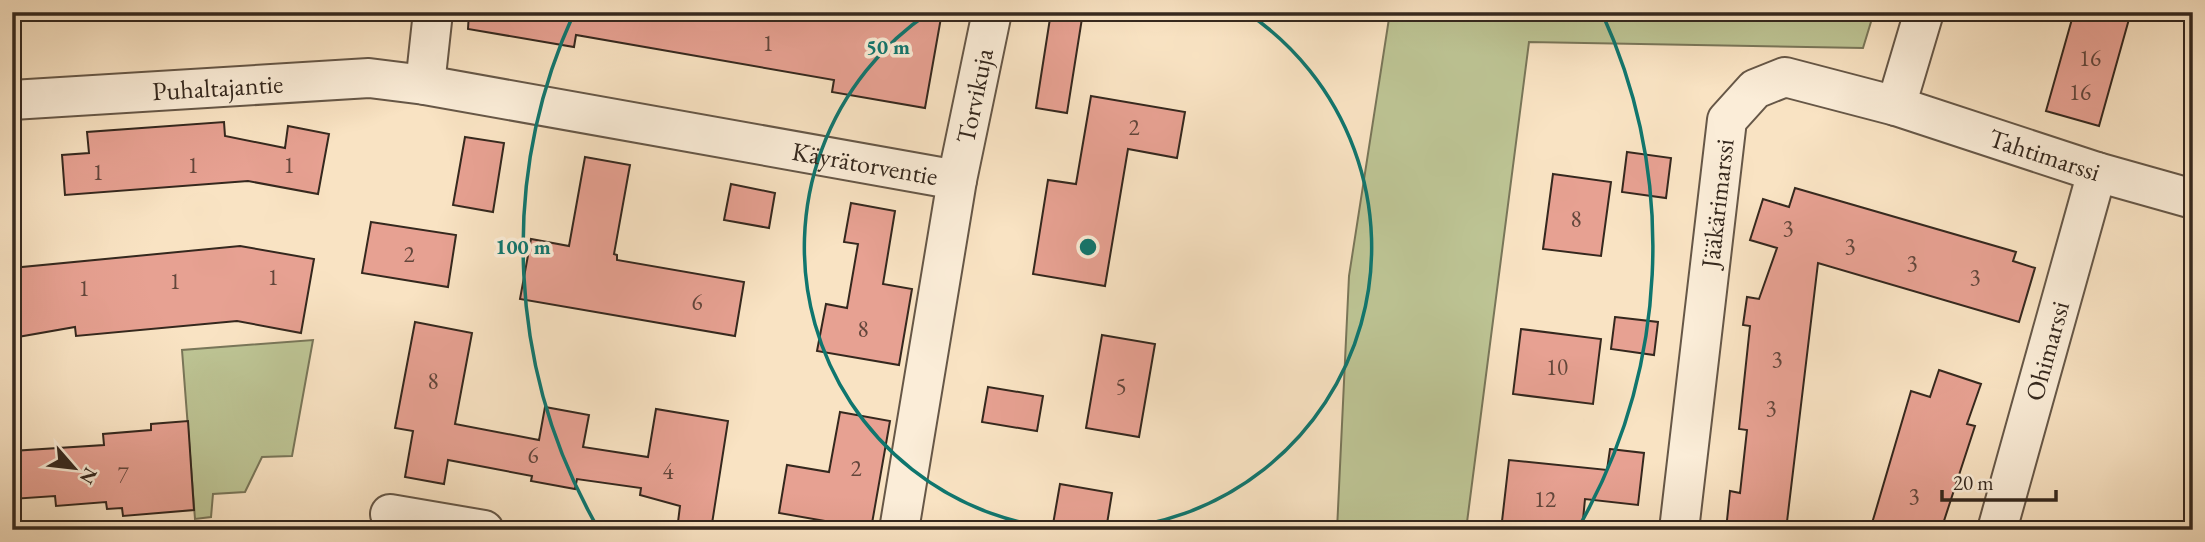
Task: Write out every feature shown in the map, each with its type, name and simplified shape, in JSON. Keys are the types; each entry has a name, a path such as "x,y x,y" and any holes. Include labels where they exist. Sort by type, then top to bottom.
{"street":[{"path":"425,85 433,12"},
{"name":"Torvikuja","path":"957,180 992,12"},
{"path":"1896,106 1924,12"},
{"name":"Jääkärimarssi","path":"1679,530 1727,120 1755,89 1785,77 1896,106"},
{"name":"Puhaltajantie","path":"12,100 369,78 425,85"},
{"name":"Käyrätorventie","path":"425,85 957,180 899,530"},
{"name":"Tahtimarssi","path":"1896,106 2097,172 2193,199"},
{"name":"Ohimarssi","path":"1997,530 2097,172"},
{"path":"390,514 484,530"}],"green space":[{"path":"1390,12 1874,12 1863,48 1529,42 1466,530 1337,530 1349,276"},
{"path":"313,340 292,456 262,457 245,492 213,494 211,517 195,519 182,350"}],"building":[{"path":"469,12 942,12 925,108 832,92 834,80 576,35 574,47 468,29"},
{"path":"1051,12 1083,12 1067,113 1036,108"},
{"path":"2074,12 2131,12 2099,126 2046,111"},
{"path":"1091,96 1185,112 1177,158 1128,149 1105,286 1033,274 1048,180 1076,184"},
{"path":"224,122 225,136 285,148 288,126 329,134 318,194 248,181 65,195 62,155 89,153 87,132"},
{"path":"465,137 504,143 493,212 453,205"},
{"path":"1627,152 1671,158 1666,198 1622,192"},
{"path":"585,157 630,165 614,254 617,255 617,260 744,282 735,336 520,299 531,239 569,246"},
{"path":"1553,174 1611,182 1601,256 1543,249"},
{"path":"731,184 775,193 769,228 724,220"},
{"path":"1795,188 2016,252 2013,261 2035,268 2019,322 1818,263 1786,530 1726,530 1730,491 1740,493 1747,430 1739,429 1750,326 1743,325 1747,297 1759,299 1777,248 1750,240 1763,199 1789,207"},
{"path":"851,203 895,211 883,284 912,289 899,365 817,351 826,304 847,308 858,244 844,242"},
{"path":"371,222 456,235 448,287 362,273"},
{"path":"240,246 314,259 301,333 237,321 76,336 75,327 12,338 12,268"},
{"path":"1615,317 1658,322 1654,355 1611,349"},
{"path":"415,322 472,333 455,424 539,440 545,407 589,415 583,447 648,457 656,409 728,421 711,530 677,530 680,506 640,495 641,488 577,479 575,489 531,481 532,476 448,460 444,484 405,477 413,431 395,428"},
{"path":"1521,329 1601,339 1593,404 1513,394"},
{"path":"1102,335 1155,344 1139,437 1086,428"},
{"path":"1939,370 1981,384 1967,424 1975,426 1941,530 1870,530 1911,391 1930,397"},
{"path":"988,387 1043,396 1037,431 982,422"},
{"path":"840,412 890,421 871,529 779,513 787,465 829,472"},
{"path":"188,421 194,510 123,516 122,508 107,509 106,502 56,506 55,496 12,499 12,451 104,445 103,434 151,430 151,424"},
{"path":"1610,449 1644,453 1638,505 1585,499 1582,530 1501,530 1509,460 1607,470"},
{"path":"1060,484 1112,493 1106,530 1052,530"}]}
